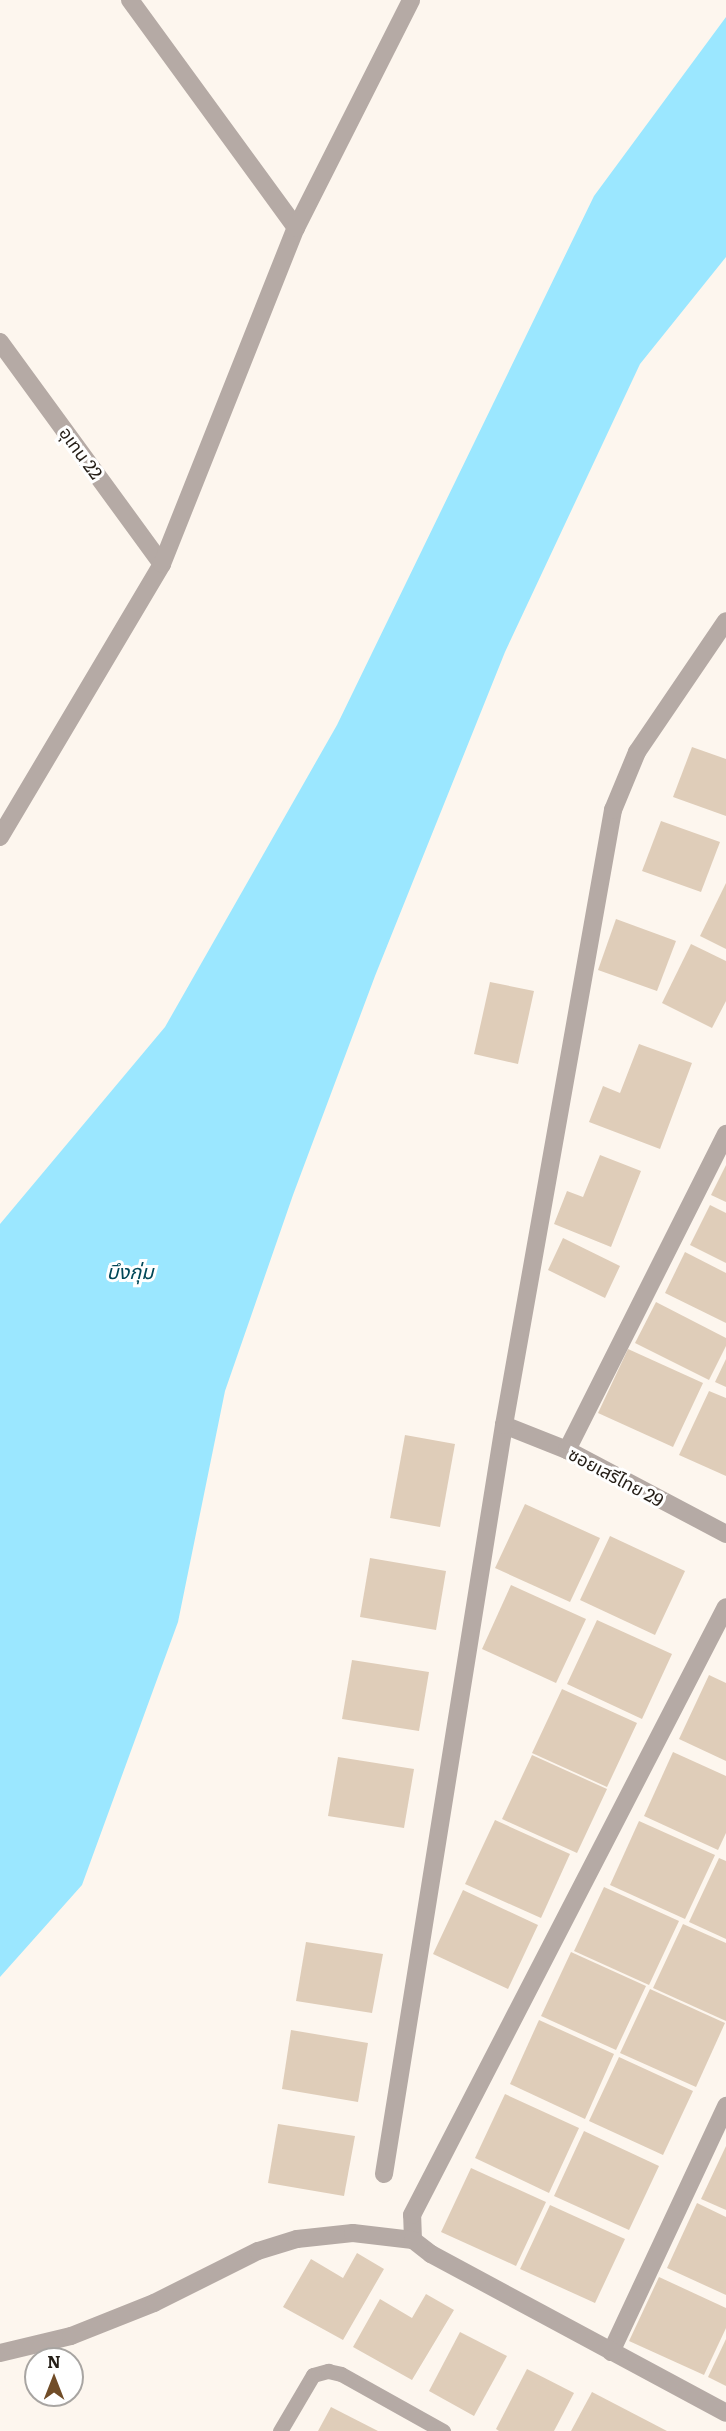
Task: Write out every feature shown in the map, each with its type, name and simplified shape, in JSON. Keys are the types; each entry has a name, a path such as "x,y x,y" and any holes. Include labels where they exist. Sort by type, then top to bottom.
{"street":[{"path":"130,0 296,228"},
{"path":"0,837 162,564 296,228 411,0"},
{"name":"อุเทน 22","path":"0,342 162,564"},
{"path":"384,2174 504,1425 613,810 636,752 726,621"},
{"path":"567,1450 726,1134"},
{"name":"ซอยเสรีไทย 29","path":"504,1425 567,1450 726,1534"},
{"path":"413,2240 412,2215 726,1607"},
{"path":"611,2352 726,2106"},
{"path":"0,2354 71,2336 154,2304 258,2251 297,2240 353,2233 413,2240 431,2254 726,2413"}],"lane":[{"path":"280,2431 314,2375 328,2371 341,2374 443,2431"}],"water":[{"name":"บึงกุ่ม","path":"726,17 726,257 640,364 505,652 375,976 293,1195 225,1391 178,1622 82,1885 0,1977 0,1224 165,1027 337,725 594,196"}],"building":[{"path":"692,747 726,759 726,816 673,797"},
{"path":"661,821 720,842 701,892 642,871"},
{"path":"726,883 726,949 700,936"},
{"path":"616,919 676,941 657,991 598,970"},
{"path":"691,944 726,961 726,1001 712,1028 662,1003"},
{"path":"490,982 534,991 518,1064 474,1054"},
{"path":"639,1044 692,1063 660,1149 589,1122 603,1086 620,1093"},
{"path":"600,1155 641,1171 611,1247 554,1224 567,1191 583,1197"},
{"path":"726,1165 726,1202 711,1195"},
{"path":"710,1205 726,1213 726,1263 690,1245"},
{"path":"563,1238 620,1266 605,1298 548,1270"},
{"path":"685,1252 726,1273 726,1323 665,1293"},
{"path":"656,1302 726,1338 726,1346 709,1380 635,1343"},
{"path":"628,1349 703,1383 673,1447 598,1413"},
{"path":"726,1359 726,1387 715,1382"},
{"path":"709,1391 726,1398 726,1476 679,1455"},
{"path":"405,1435 455,1444 440,1527 390,1518"},
{"path":"525,1504 600,1538 570,1602 495,1568"},
{"path":"610,1536 685,1571 655,1635 580,1600"},
{"path":"370,1558 446,1571 436,1630 360,1617"},
{"path":"511,1585 586,1619 556,1683 482,1649"},
{"path":"597,1620 672,1654 642,1719 567,1684"},
{"path":"352,1660 429,1672 419,1731 342,1719"},
{"path":"709,1675 726,1683 726,1761 679,1739"},
{"path":"562,1689 637,1723 607,1787 532,1753"},
{"path":"673,1752 726,1776 726,1833 718,1850 644,1816"},
{"path":"532,1755 607,1789 577,1853 502,1819"},
{"path":"338,1757 414,1769 404,1828 328,1816"},
{"path":"495,1820 570,1854 541,1918 465,1884"},
{"path":"639,1821 715,1855 685,1919 610,1885"},
{"path":"719,1858 726,1861 726,1939 689,1922"},
{"path":"604,1887 679,1921 649,1985 574,1951"},
{"path":"463,1890 538,1925 508,1989 433,1954"},
{"path":"683,1924 726,1943 726,2021 653,1988"},
{"path":"306,1942 383,1954 372,2013 296,2001"},
{"path":"571,1952 646,1986 616,2050 541,2016"},
{"path":"650,1989 725,2023 696,2087 620,2053"},
{"path":"539,2020 614,2054 585,2119 510,2084"},
{"path":"291,2030 368,2043 358,2102 282,2089"},
{"path":"619,2057 693,2091 663,2155 589,2121"},
{"path":"505,2094 579,2128 549,2193 475,2158"},
{"path":"278,2124 355,2136 344,2196 268,2183"},
{"path":"584,2131 659,2166 629,2230 554,2196"},
{"path":"726,2146 726,2210 701,2199"},
{"path":"471,2168 546,2202 516,2266 441,2232"},
{"path":"697,2203 726,2217 726,2295 667,2268"},
{"path":"550,2205 625,2239 595,2303 520,2269"},
{"path":"357,2253 384,2269 343,2340 283,2307 311,2259 343,2278"},
{"path":"659,2277 726,2308 726,2328 704,2375 629,2341"},
{"path":"426,2294 454,2310 412,2380 353,2347 380,2299 412,2318"},
{"path":"460,2332 507,2356 474,2416 429,2391"},
{"path":"726,2339 726,2386 708,2377"},
{"path":"527,2369 574,2393 554,2431 499,2431 496,2429"},
{"path":"592,2392 667,2431 571,2431"},
{"path":"331,2407 378,2431 318,2431"}]}
